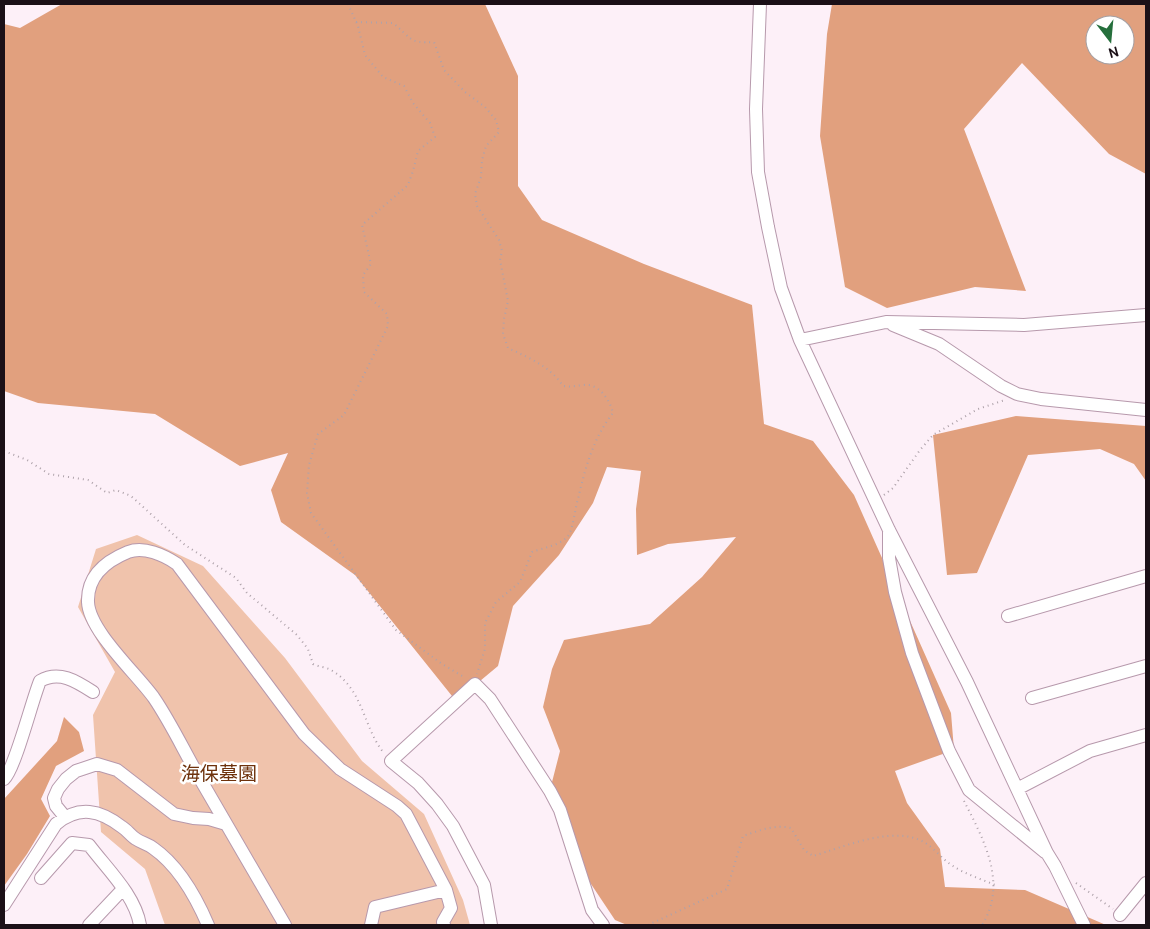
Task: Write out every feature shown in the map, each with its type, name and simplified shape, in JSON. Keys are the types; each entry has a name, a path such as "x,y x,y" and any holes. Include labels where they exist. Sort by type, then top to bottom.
{"street":[{"path":"760,4 756,109 758,172 781,288 800,340 888,530 967,682 1047,853 1084,925"},
{"path":"800,340 886,322 1024,325 1146,315"},
{"path":"886,322 939,344 1016,394 1040,399 1146,410"},
{"path":"888,530 889,558 895,592 912,653 949,752 970,790 1047,853"},
{"path":"285,925 154,698 98,628 92,615 88,603 93,579 100,568 117,557 134,550 155,552 177,564 304,734 340,769 397,806 406,814 446,890 451,908 443,922 444,925"},
{"path":"1008,616 1146,576"},
{"path":"1032,698 1146,666"},
{"path":"4,779 7,777 14,762 40,681 47,677 69,678 92,692"},
{"path":"491,925 484,885 453,826 418,783 391,761 475,684 490,699 550,791 560,810 592,910 603,925"},
{"path":"1017,789 1090,751 1146,735"},
{"path":"64,817 56,806 54,798 58,789 76,771 97,764 117,770 174,814 209,819 226,824"},
{"path":"4,905 56,824 64,817 77,812 92,812 105,816 123,827 136,839 153,848 177,870 201,908 208,925"},
{"path":"41,878 72,843 88,845 136,909 140,925"},
{"path":"1120,915 1146,883"},
{"path":"89,925 123,890"},
{"path":"371,925 375,907 446,890"}],"path":[{"path":"348,4 356,22 365,55 383,77 404,86 413,103 430,123 435,137 418,151 408,184 362,225 371,264 363,275 364,292 387,314 388,326 344,415 318,434 308,465 307,493 311,512 396,630 442,664 475,684 485,649 485,623 496,602 520,582 532,552 564,541 570,535 580,486 595,441 613,413 611,403 599,389 585,384 574,388 563,386 557,377 534,360 508,348 504,334 504,319 508,302 500,260 502,251 499,240 477,206 475,194 482,178 482,160 486,146 499,132 496,120 485,107 444,70 434,42 419,43 411,40 394,23 356,22"},
{"path":"876,501 893,488 933,435 978,409 999,403 1016,394"},
{"path":"4,451 27,460 49,474 88,480 107,493 116,490 131,496 185,545 236,578 247,593 298,635 308,649 313,664 330,669 343,679 354,692 367,718 374,740 391,761"},
{"path":"963,800 989,856 994,885 989,914 982,925"},
{"path":"648,925 726,890 743,836 783,826 791,828 804,850 813,856 872,837 896,836 911,838 926,843 952,866 994,885"},
{"path":"1071,878 1120,915"}],"green space":[{"name":"海保墓園","path":"137,535 203,566 285,658 362,761 424,814 463,900 470,925 165,925 145,869 101,832 93,715 115,672 78,607 96,549"}],"shaded area":[{"path":"62,4 485,4 518,76 518,186 542,220 644,264 752,305 764,424 813,441 854,495 951,713 954,750 895,771 907,803 940,849 945,887 1025,890 1106,925 627,925 615,920 589,881 551,786 560,751 543,707 552,669 564,640 650,624 702,577 736,537 668,544 637,555 636,509 641,471 607,467 593,503 559,555 513,606 498,666 456,701 355,575 281,522 271,490 288,453 240,466 155,414 38,403 4,391 4,24 20,28"},
{"path":"832,4 1146,4 1146,174 1109,154 1022,63 964,129 1026,291 975,287 887,308 845,287 820,136 827,34"},
{"path":"1016,416 1146,426 1146,481 1134,464 1100,449 1028,455 977,573 947,575 933,435"},
{"path":"64,717 79,732 84,751 56,766 41,799 50,816 27,854 4,886 4,799 57,741"}]}
